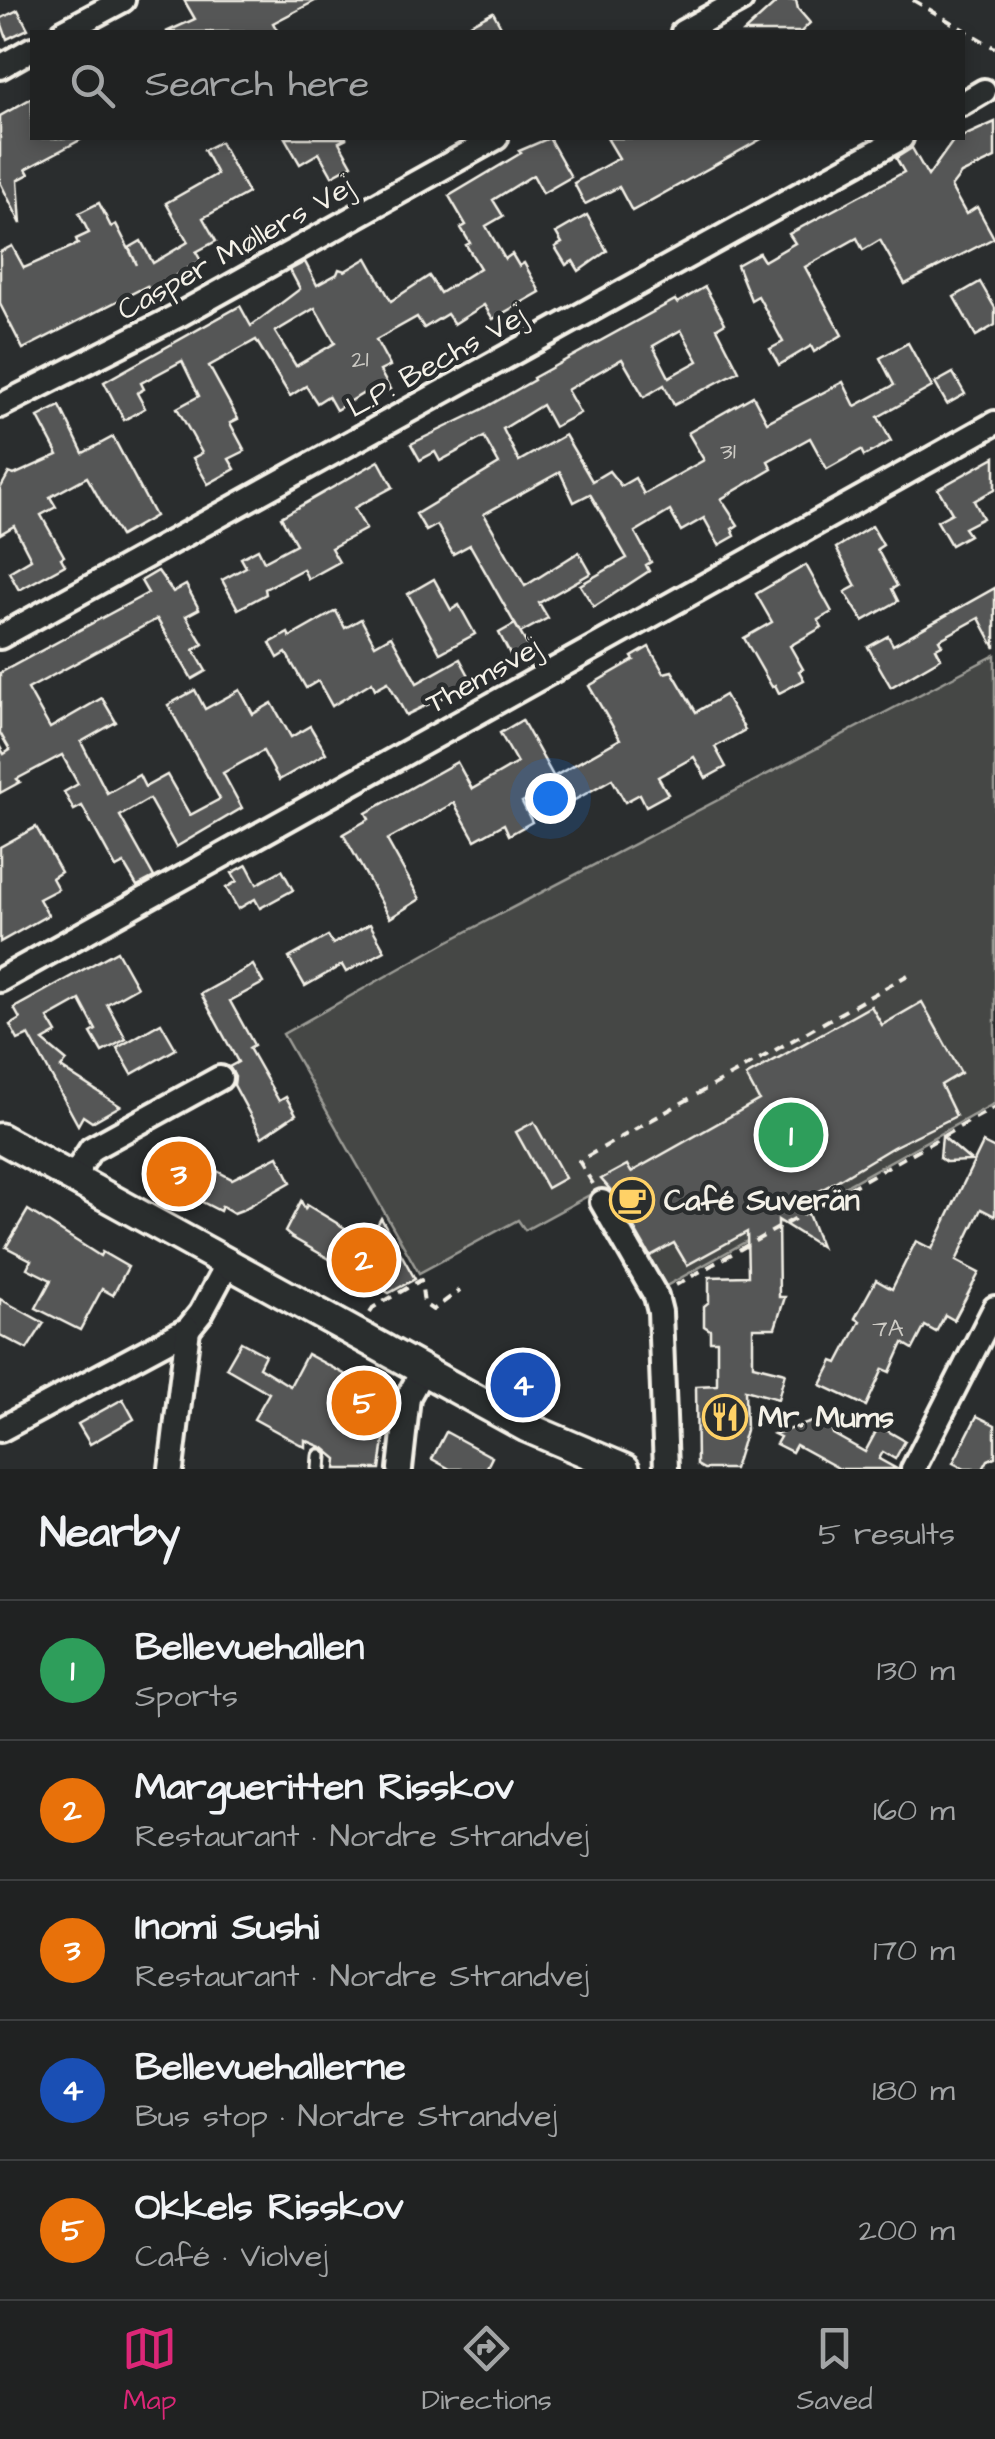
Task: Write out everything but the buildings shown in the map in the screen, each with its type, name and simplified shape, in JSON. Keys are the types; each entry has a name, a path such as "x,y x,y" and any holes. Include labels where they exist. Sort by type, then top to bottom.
{"street":[{"path":"68,30 123,0"},
{"path":"687,30 740,0"},
{"path":"0,67 30,50"},
{"path":"965,102 984,92"},
{"name":"Casper Møllers Vej","path":"0,406 181,314 492,140"},
{"name":"L.P. Bechs Vej","path":"0,637 897,140"},
{"name":"Themsvej","path":"0,980 995,423"},
{"path":"72,1178 91,1149 220,1078"},
{"path":"0,1138 526,1426 625,1469"},
{"path":"602,1202 656,1296 660,1312 666,1469"},
{"path":"0,1430 188,1329 228,1262"},
{"path":"914,1469 995,1308"},
{"path":"171,1469 188,1329"},
{"path":"400,1469 408,1397 423,1370"},
{"path":"526,1426 587,1469"}],"path":[{"path":"914,0 965,30"},
{"path":"965,30 995,48"},
{"path":"602,1202 579,1161 908,975"},
{"path":"656,1296 995,1107"},
{"path":"370,1313 421,1280 424,1304 433,1310 460,1290"}],"shaded area":[{"path":"995,655 995,1103 657,1291 597,1191 525,1230 518,1220 419,1273 283,1034 445,943"}],"place":[{"name":"Bellevuehallen","path":"791,1135"},
{"name":"Inomi Sushi","path":"179,1174"},
{"name":"Café Suverän","path":"632,1200"},
{"name":"Margueritten Risskov","path":"364,1260"},
{"name":"Bellevuehallerne","path":"523,1385"},
{"name":"Okkels Risskov","path":"364,1403"},
{"name":"Mr. Mums","path":"725,1417"}]}
